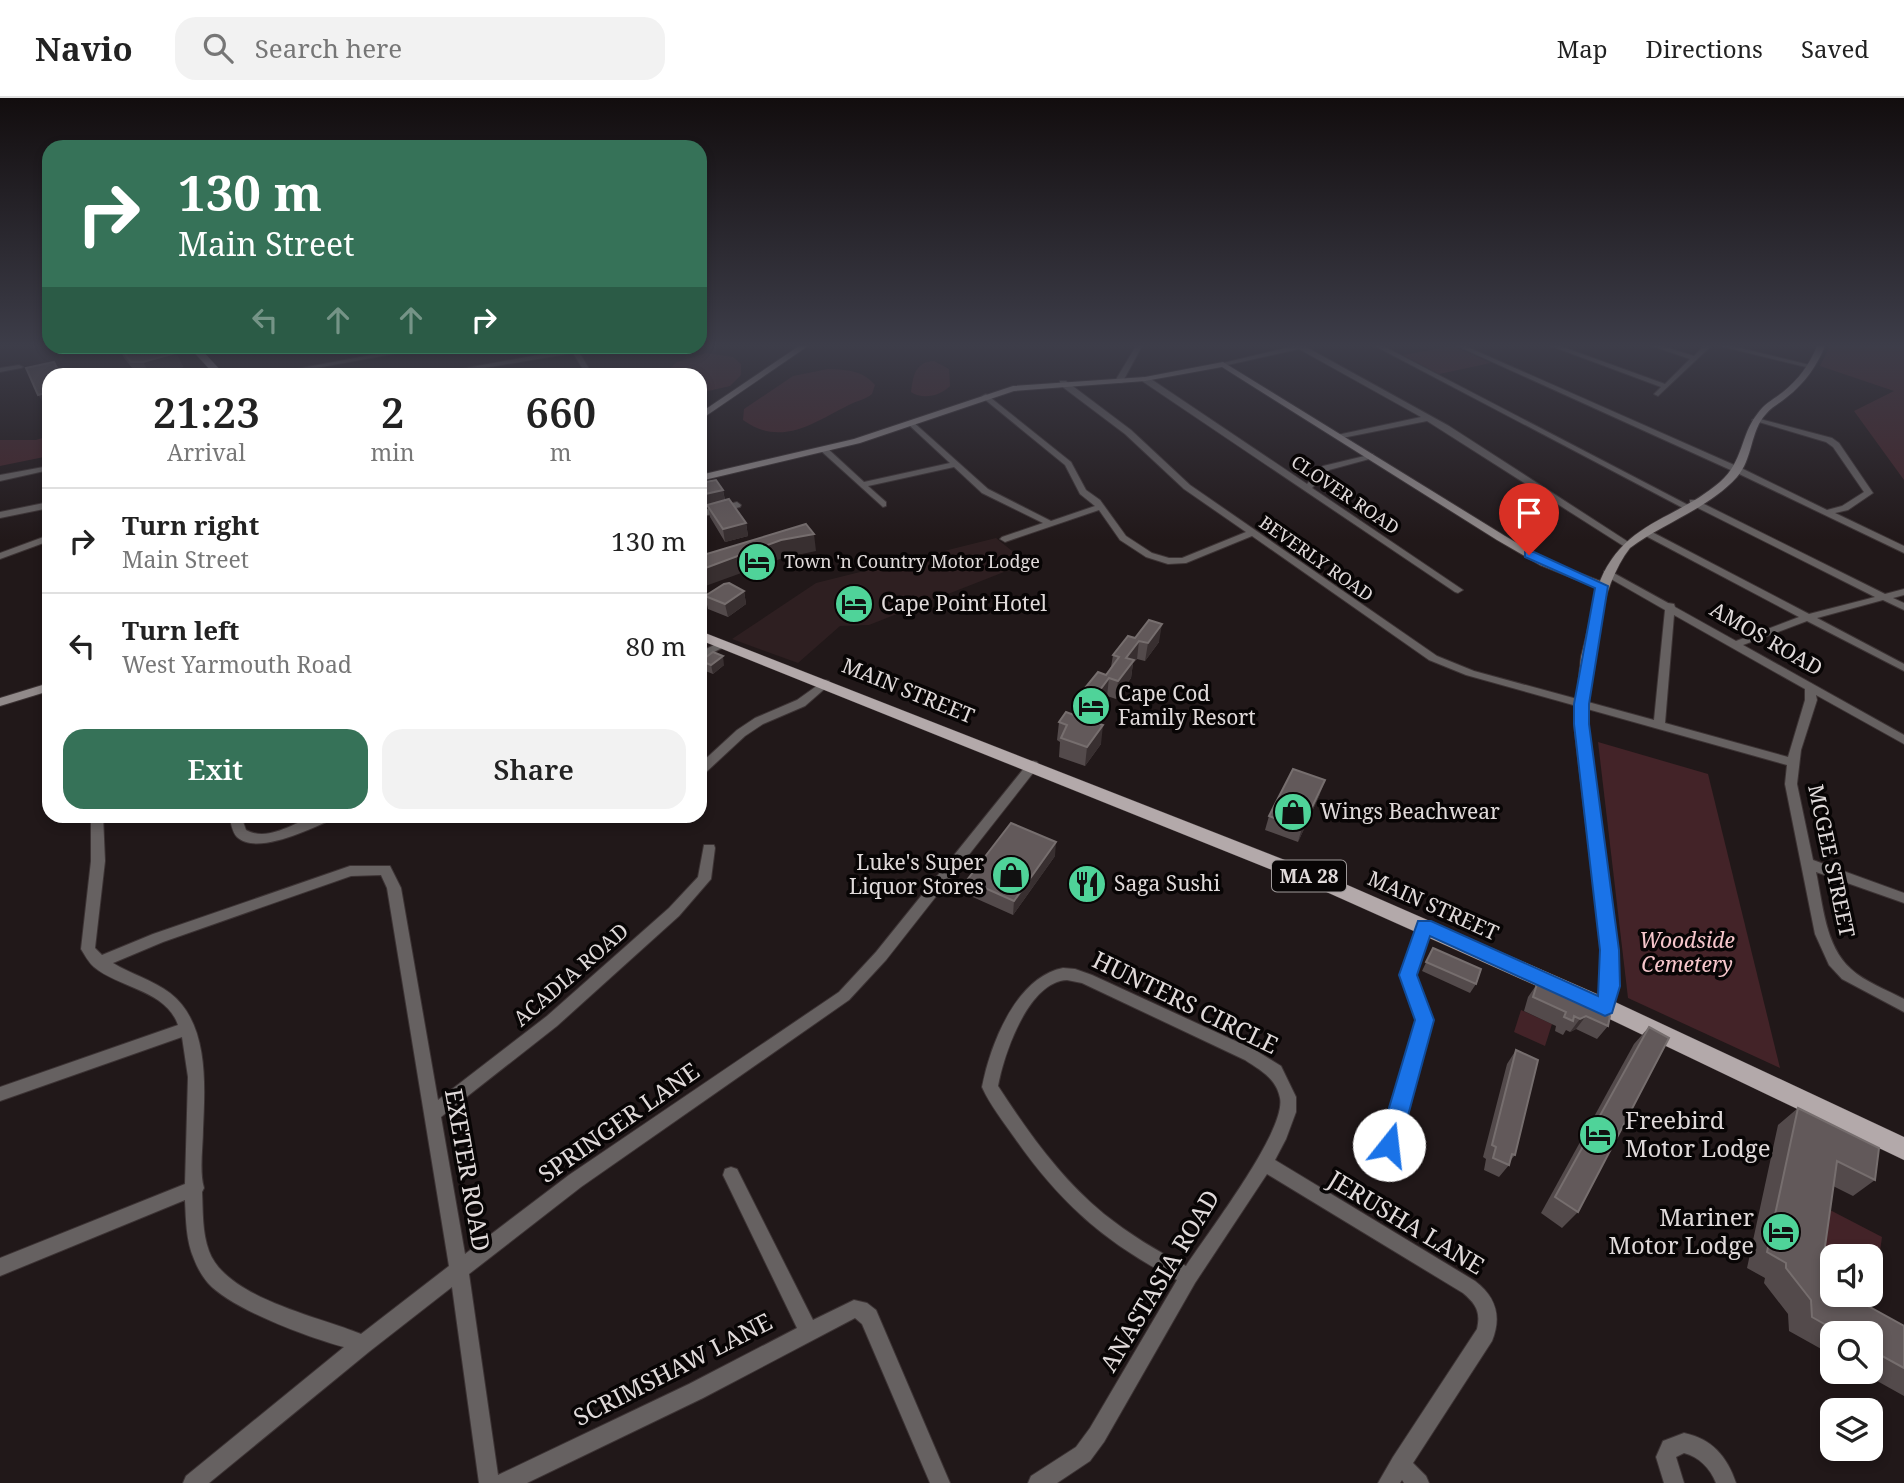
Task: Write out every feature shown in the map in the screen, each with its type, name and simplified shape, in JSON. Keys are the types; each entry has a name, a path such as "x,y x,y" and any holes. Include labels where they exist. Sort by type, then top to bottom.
{"main road":[{"path":"707,476 824,450 947,411"},
{"path":"1299,411 1529,555 1602,586"},
{"path":"1605,1007 1611,986 1609,950 1581,724 1602,586 1607,573 1628,545 1723,484 1738,470 1756,420 1765,411"},
{"name":"MAIN STREET","path":"707,638 1033,765 1424,926 1605,1007 1904,1149"},
{"path":"0,702 42,689"}],"street":[{"path":"1003,411 1068,464 1078,484 1100,507 1123,538 1149,555 1168,561 1183,561 1252,533"},
{"name":"BEVERLY ROAD","path":"1099,411 1135,438 1181,482 1433,658 1470,673 1659,723 1794,763"},
{"name":"CLOVER ROAD","path":"1192,411 1458,590"},
{"path":"1415,411 1628,545"},
{"path":"1506,411 1690,504 1904,607"},
{"path":"1605,411 1738,470 1904,550"},
{"path":"1340,436 1428,418"},
{"path":"1756,420 1815,434 1836,445 1869,493 1845,508 1825,513"},
{"path":"912,423 985,491 1049,523"},
{"path":"824,450 883,504"},
{"path":"1307,489 1326,468 1370,456"},
{"path":"862,485 957,464"},
{"path":"0,478 42,469"},
{"path":"707,512 737,505"},
{"path":"0,515 42,506"},
{"path":"1005,539 1100,507"},
{"path":"1647,533 1904,668"},
{"path":"0,556 42,543"},
{"name":"AMOS ROAD","path":"1607,573 1671,606 1904,740"},
{"path":"1737,644 1809,617 1904,592"},
{"path":"1659,723 1671,606"},
{"path":"707,652 722,643"},
{"path":"707,765 741,733 759,721 801,704 825,683"},
{"name":"MCGEE STREET","path":"1810,687 1811,700 1791,783 1822,934 1834,961 1862,984 1904,1006"},
{"name":"SPRINGER LANE","path":"194,1483 459,1269 622,1148 769,1050 844,996 881,956 1033,765"},
{"path":"97,823 98,861 88,949 99,963 166,999 182,1015 194,1057 195,1223 205,1265 214,1276 276,1311 328,1334 349,1337 363,1344"},
{"path":"238,823 241,833 254,840 311,823"},
{"name":"ACADIA ROAD","path":"433,1114 552,1021 674,912 704,879 709,848"},
{"path":"1809,864 1904,898"},
{"path":"99,963 332,876 365,869 383,870"},
{"name":"EXETER ROAD","path":"383,870 394,888 459,1269 489,1483"},
{"path":"1389,1145 1424,1020 1408,975 1424,926"},
{"name":"HUNTERS CIRCLE","path":"1189,1277 1153,1258 1086,1210 1032,1147 990,1087 999,1048 1041,985 1054,976 1071,974 1250,1055 1275,1071 1283,1083"},
{"path":"0,1094 186,1029"},
{"name":"ANASTASIA ROAD","path":"1038,1483 1083,1454 1189,1277 1264,1163 1280,1134 1288,1112 1283,1083"},
{"name":"JERUSHA LANE","path":"1264,1163 1460,1281 1480,1296 1488,1307 1490,1316 1485,1334 1388,1483"},
{"path":"731,1175 808,1330"},
{"path":"0,1267 195,1188"},
{"name":"SCRIMSHAW LANE","path":"505,1483 696,1391 808,1330 854,1309 866,1313 940,1483"},
{"path":"1674,1483 1666,1463 1667,1452 1674,1445 1684,1443 1709,1454 1719,1466 1726,1483"},
{"path":"1400,1464 1419,1483"}],"shaded area":[{"name":"Cape Point Hotel","path":"996,538 1027,563 869,625 840,626 798,663 732,639 816,583"}],"green space":[{"path":"744,411 838,411 800,429 786,432 772,432 743,420"},
{"path":"1854,411 1904,411 1904,480"},
{"path":"42,438 42,457 0,466 0,440"},
{"name":"Woodside Cemetery","path":"1598,742 1708,774 1780,1068 1628,998"},
{"path":"1521,1010 1552,1024 1545,1046 1514,1032"},
{"path":"1830,1210 1882,1237 1881,1244 1824,1244"}],"building":[{"path":"716,480 723,490 707,494 707,482"},
{"path":"729,499 746,523 723,529 707,505"},
{"path":"806,524 814,534 781,540 707,567 707,554"},
{"path":"729,583 744,591 725,604 707,597 707,595"},
{"path":"1149,620 1162,624 1148,643 1139,641 1126,658 1134,660 1118,681 1109,678 1094,698 1102,700 1087,720 1103,725 1087,747 1061,738 1067,725 1059,722 1066,712 1074,715 1087,697 1080,694 1098,672 1106,675 1119,657 1113,655 1128,636 1135,638"},
{"path":"713,652 723,656 711,665 707,663 707,656"},
{"name":"Wings Beachwear","path":"1293,769 1325,780 1302,828 1269,816"},
{"name":"Luke's Super Liquor Stores","path":"1011,823 1056,842 1014,901 967,880"},
{"path":"1433,948 1481,969 1476,984 1426,962"},
{"path":"1537,984 1610,1016 1608,1026 1586,1016 1580,1019 1574,1016 1573,1021 1564,1017 1566,1012 1533,997"},
{"name":"Freebird Motor Lodge","path":"1649,1027 1669,1038 1578,1212 1555,1197"},
{"path":"1516,1050 1538,1060 1515,1155 1512,1154 1509,1165 1493,1158 1496,1147 1492,1145"},
{"path":"1798,1108 1879,1148 1875,1180 1837,1161 1825,1244 1820,1244 1820,1307 1870,1307 1904,1326 1904,1368 1883,1357 1883,1321 1820,1322 1812,1317 1811,1300 1786,1268 1786,1263 1767,1252"}],"place":[{"name":"Town 'n Country Motor Lodge","path":"757,562"},
{"name":"Cape Point Hotel","path":"854,604"},
{"name":"Cape Cod Family Resort","path":"1091,706"},
{"name":"Wings Beachwear","path":"1293,812"},
{"name":"Luke's Super Liquor Stores","path":"1011,875"},
{"name":"Saga Sushi","path":"1087,884"},
{"name":"Freebird Motor Lodge","path":"1598,1135"},
{"name":"Mariner Motor Lodge","path":"1781,1232"}],"route":[{"path":"1389,1145 1424,1020 1408,975 1424,926 1605,1007 1611,986 1604,905 1581,724 1602,586 1570,575 1529,555"}]}
